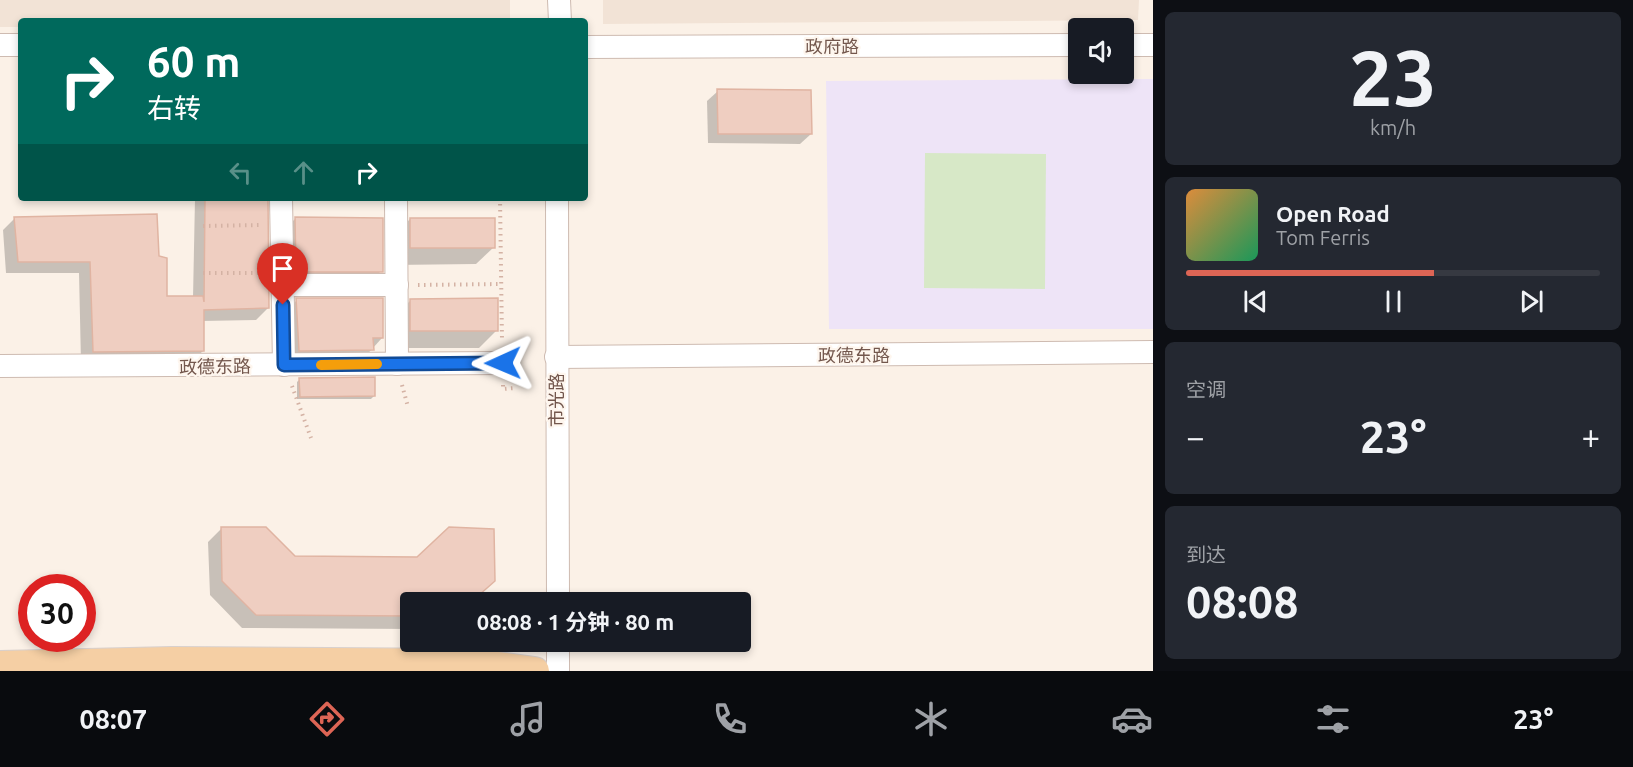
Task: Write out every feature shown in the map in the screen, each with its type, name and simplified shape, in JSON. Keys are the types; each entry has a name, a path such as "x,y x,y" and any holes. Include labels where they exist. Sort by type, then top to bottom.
{"main road":[{"path":"0,665 172,661 476,663 535,671"}],"street":[{"path":"560,0 560,18"},
{"path":"0,45 18,45"},
{"name":"政府路","path":"588,47 1068,45"},
{"path":"1134,45 1153,45"},
{"path":"281,201 284,365"},
{"path":"396,201 397,364"},
{"name":"市光路","path":"557,201 558,592"},
{"path":"282,279 397,285"},
{"name":"政德东路","path":"556,357 1153,352"},
{"name":"政德东路","path":"0,366 503,363"},
{"path":"558,652 558,671"}],"path":[{"path":"500,201 503,363"},
{"path":"203,226 282,224"},
{"path":"203,273 282,279"},
{"path":"397,285 501,284"},
{"path":"284,365 310,438"}],"shaded area":[{"path":"0,0 510,0 510,18 18,18 18,27 0,27"},
{"path":"603,0 1139,0 1138,20 1134,20 1134,18 1068,18 1068,21 603,24"},
{"path":"1134,79 1153,79 1153,329 829,329 826,81 1068,80 1068,84 1134,84"}],"green space":[{"path":"925,153 1046,154 1045,289 924,288"}],"building":[{"path":"717,89 811,90 812,134 718,134"},
{"path":"205,201 268,201 269,308 204,310 204,351 93,352 90,262 18,262 14,217 157,214 159,256 167,258 167,296 203,296 204,302"},
{"path":"295,217 383,218 383,272 296,272"},
{"path":"410,218 495,218 495,248 410,248"},
{"path":"296,298 383,298 383,338 373,338 374,350 299,351"},
{"path":"498,298 498,331 410,331 410,299"},
{"path":"375,377 375,396 300,397 299,378"},
{"path":"221,527 266,527 295,556 417,557 449,527 494,529 495,581 482,592 400,592 400,616 256,615 222,581"}],"slow traffic":[{"path":"321,365 377,364"}],"route":[{"path":"283,305 284,365 503,363"}]}
